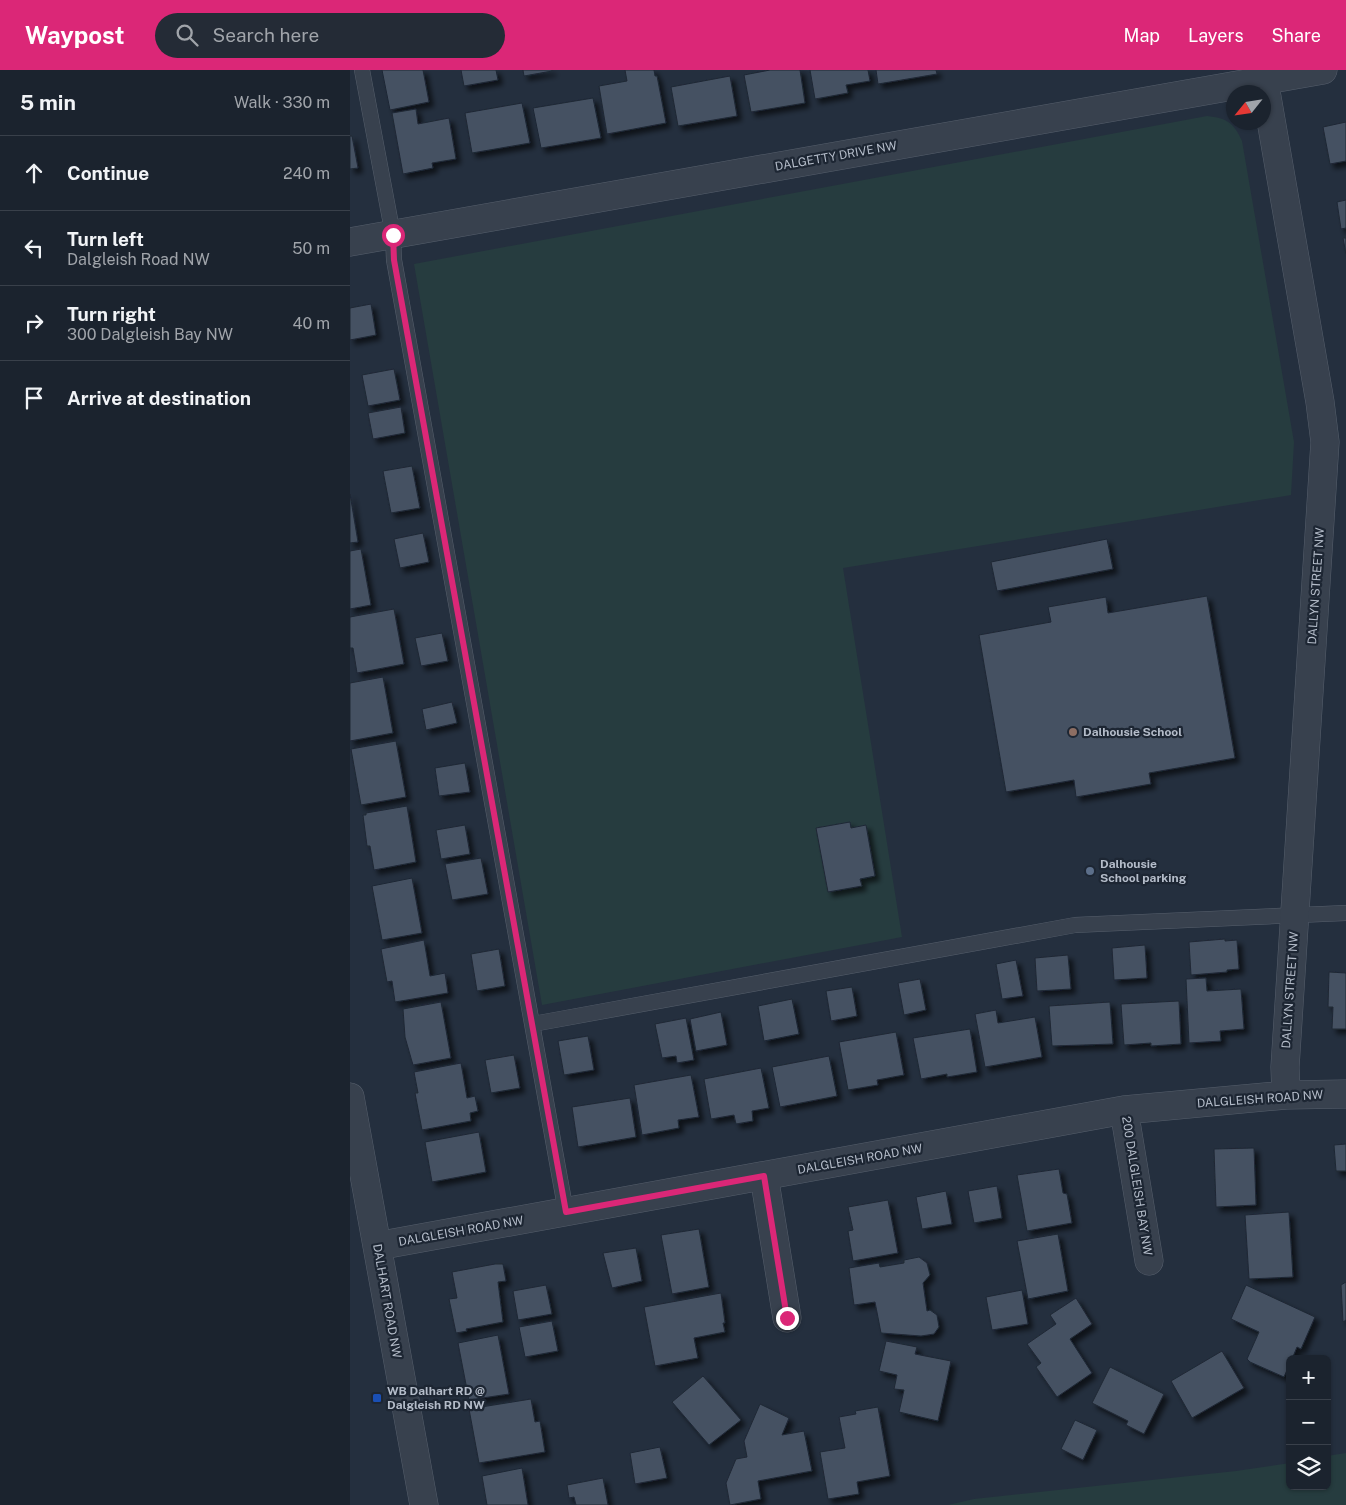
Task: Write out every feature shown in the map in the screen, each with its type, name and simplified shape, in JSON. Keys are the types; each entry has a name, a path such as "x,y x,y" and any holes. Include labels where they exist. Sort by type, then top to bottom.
{"street":[{"name":"DALGETTY DRIVE NW","path":"350,242 1323,70"},
{"name":"DALLYN STREET NW","path":"1264,80 1319,392 1325,442 1285,1067 1286,1095"},
{"name":"DALGLEISH ROAD NW","path":"377,1246 1124,1110 1286,1095 1346,1094"},
{"name":"DALHART ROAD NW","path":"350,1097 424,1505"},
{"name":"200 DALGLEISH BAY NW","path":"1124,1110 1149,1261"},
{"path":"764,1176 787,1318"}],"lane":[{"path":"362,70 393,235 394,260 566,1212"},
{"path":"533,1024 1075,925 1346,913"}],"green space":[{"path":"1207,116 1220,118 1226,120 1226,130 1236,130 1242,141 1294,442 1291,495 843,568 902,937 542,1005 414,264"},
{"path":"1346,1453 1346,1505 948,1505 974,1499 1236,1471 1286,1464 1286,1490 1331,1490 1331,1455"}],"building":[{"path":"382,70 423,70 429,102 390,110"},
{"path":"461,70 496,70 498,80 464,86"},
{"path":"523,70 552,70 552,71 524,76"},
{"path":"625,70 654,70 655,76 657,76 666,123 607,134 599,86 627,81"},
{"path":"770,70 800,70 805,103 751,112 744,75"},
{"path":"810,70 868,70 870,81 846,85 848,93 815,99"},
{"path":"876,70 936,70 937,74 878,84"},
{"path":"730,76 737,116 678,126 671,87"},
{"path":"593,98 601,138 541,148 533,108"},
{"path":"522,103 530,143 472,153 465,113"},
{"path":"416,109 418,124 449,118 456,159 432,163 433,168 403,174 392,113"},
{"path":"1346,122 1346,161 1330,164 1323,127"},
{"path":"350,136 352,136 358,168 350,169"},
{"path":"1346,200 1346,228 1341,229 1337,202"},
{"path":"1343,238 1346,238 1346,254"},
{"path":"371,304 376,335 350,340 350,308"},
{"path":"394,369 400,400 368,406 362,375"},
{"path":"401,407 405,433 373,439 368,413"},
{"path":"412,466 420,508 391,513 383,471"},
{"path":"350,494 358,542 350,543"},
{"path":"423,533 429,562 400,568 394,539"},
{"path":"1107,539 1113,569 997,591 991,562"},
{"path":"361,549 371,605 350,609 350,551"},
{"path":"1207,596 1235,758 1149,773 1151,784 1076,797 1074,780 1006,792 979,635 1051,622 1048,607 1106,597 1108,613"},
{"path":"394,609 404,664 357,673 353,648 350,648 350,617"},
{"path":"442,633 448,661 421,666 415,638"},
{"path":"383,677 393,733 350,741 350,683"},
{"path":"452,702 457,723 426,730 422,709"},
{"path":"396,741 406,797 361,805 351,749"},
{"path":"465,763 470,792 439,796 435,768"},
{"path":"407,806 416,862 374,870 370,846 367,846 363,815"},
{"path":"850,822 851,828 866,825 875,876 860,879 862,886 828,892 816,828"},
{"path":"465,825 470,854 441,859 436,830"},
{"path":"481,858 488,894 452,900 445,864"},
{"path":"412,878 422,933 382,940 372,886"},
{"path":"1225,939 1225,941 1237,940 1239,969 1191,975 1189,942"},
{"path":"424,940 430,976 445,973 448,993 395,1002 392,981 387,982 381,949"},
{"path":"1145,945 1147,978 1114,980 1112,948"},
{"path":"499,949 505,986 477,991 471,954"},
{"path":"1068,955 1071,989 1037,991 1035,958"},
{"path":"1016,960 1023,996 1002,999 996,964"},
{"path":"1329,972 1346,973 1346,1029 1332,1029 1333,1007 1328,1007"},
{"path":"1206,978 1207,991 1241,989 1244,1029 1220,1031 1221,1041 1189,1043 1186,979"},
{"path":"920,979 926,1010 904,1015 898,983"},
{"path":"852,987 857,1016 831,1021 826,991"},
{"path":"792,999 799,1034 764,1041 758,1006"},
{"path":"1179,1001 1181,1044 1151,1046 1151,1043 1124,1045 1121,1004"},
{"path":"441,1002 451,1058 413,1065 405,1037 403,1009"},
{"path":"1110,1002 1113,1044 1052,1046 1049,1006"},
{"path":"996,1010 998,1023 1035,1017 1042,1057 985,1067 975,1014"},
{"path":"721,1012 727,1045 696,1051 690,1019"},
{"path":"686,1018 694,1060 677,1063 676,1056 662,1058 655,1024"},
{"path":"970,1029 977,1072 947,1077 947,1074 921,1079 913,1038"},
{"path":"896,1032 904,1075 877,1080 878,1085 848,1090 839,1042"},
{"path":"588,1036 594,1070 564,1075 558,1041"},
{"path":"514,1055 520,1088 491,1093 485,1060"},
{"path":"829,1056 837,1096 780,1107 772,1067"},
{"path":"461,1063 467,1098 475,1096 478,1111 470,1113 471,1121 422,1130 415,1093 418,1093 414,1072"},
{"path":"761,1068 769,1108 752,1111 753,1121 736,1124 734,1115 711,1119 704,1079"},
{"path":"691,1075 699,1117 678,1120 679,1128 642,1135 634,1085"},
{"path":"630,1098 636,1137 578,1147 572,1107"},
{"path":"479,1132 486,1172 432,1182 425,1142"},
{"path":"1346,1144 1346,1171 1336,1171 1334,1145"},
{"path":"1254,1148 1256,1205 1216,1207 1214,1149"},
{"path":"1059,1169 1063,1193 1067,1194 1072,1223 1027,1231 1017,1175"},
{"path":"997,1186 1002,1218 974,1223 968,1191"},
{"path":"946,1191 952,1224 922,1229 916,1197"},
{"path":"888,1200 898,1253 853,1261 848,1231 853,1230 848,1207"},
{"path":"1289,1212 1293,1277 1249,1279 1245,1215"},
{"path":"699,1229 709,1287 672,1294 661,1235"},
{"path":"1058,1234 1068,1291 1028,1299 1017,1241"},
{"path":"636,1248 642,1281 612,1288 603,1253"},
{"path":"919,1257 927,1263 930,1275 923,1283 927,1311 930,1310 937,1315 939,1327 934,1334 921,1336 881,1333 875,1302 854,1305 849,1268 879,1263 880,1267 904,1263 904,1260"},
{"path":"503,1264 506,1281 498,1282 503,1322 466,1329 467,1331 456,1333 449,1299 457,1298 452,1272"},
{"path":"1346,1282 1346,1320 1343,1322 1341,1285"},
{"path":"546,1285 552,1314 518,1320 513,1291"},
{"path":"1246,1285 1315,1317 1301,1349 1297,1347 1294,1355 1286,1355 1286,1372 1284,1377 1247,1359 1259,1332 1231,1319"},
{"path":"1022,1290 1028,1324 992,1330 986,1297"},
{"path":"721,1293 725,1332 694,1338 698,1358 655,1366 644,1307"},
{"path":"1076,1298 1092,1324 1070,1339 1092,1373 1057,1397 1036,1367 1041,1363 1027,1344 1056,1324 1050,1315"},
{"path":"552,1321 558,1351 525,1357 519,1327"},
{"path":"498,1335 509,1394 469,1400 458,1343"},
{"path":"886,1341 917,1347 915,1354 951,1361 938,1421 899,1412 904,1390 894,1389 897,1375 879,1371"},
{"path":"1222,1351 1244,1388 1192,1418 1171,1381"},
{"path":"1110,1367 1164,1394 1144,1434 1126,1425 1128,1421 1092,1403"},
{"path":"703,1376 741,1420 709,1445 672,1402"},
{"path":"531,1399 535,1422 540,1421 545,1452 479,1463 469,1409"},
{"path":"760,1404 789,1418 782,1435 804,1431 812,1471 758,1481 761,1499 730,1505 726,1483 736,1459 747,1457 744,1441"},
{"path":"878,1407 890,1476 857,1482 859,1494 828,1499 820,1452 845,1448 839,1417 856,1414 855,1411"},
{"path":"1075,1420 1097,1430 1083,1460 1061,1449"},
{"path":"660,1447 667,1478 635,1484 630,1453"},
{"path":"522,1468 528,1505 487,1505 482,1476"},
{"path":"603,1478 608,1505 576,1505 574,1497 569,1498 567,1485"}],"place":[{"name":"Dalhousie School","path":"1073,732"},
{"name":"Dalhousie School parking","path":"1090,871"},
{"name":"WB Dalhart RD @ Dalgleish RD NW","path":"377,1398"}],"route":[{"path":"393,235 394,260 566,1212 764,1176 787,1318"}]}
